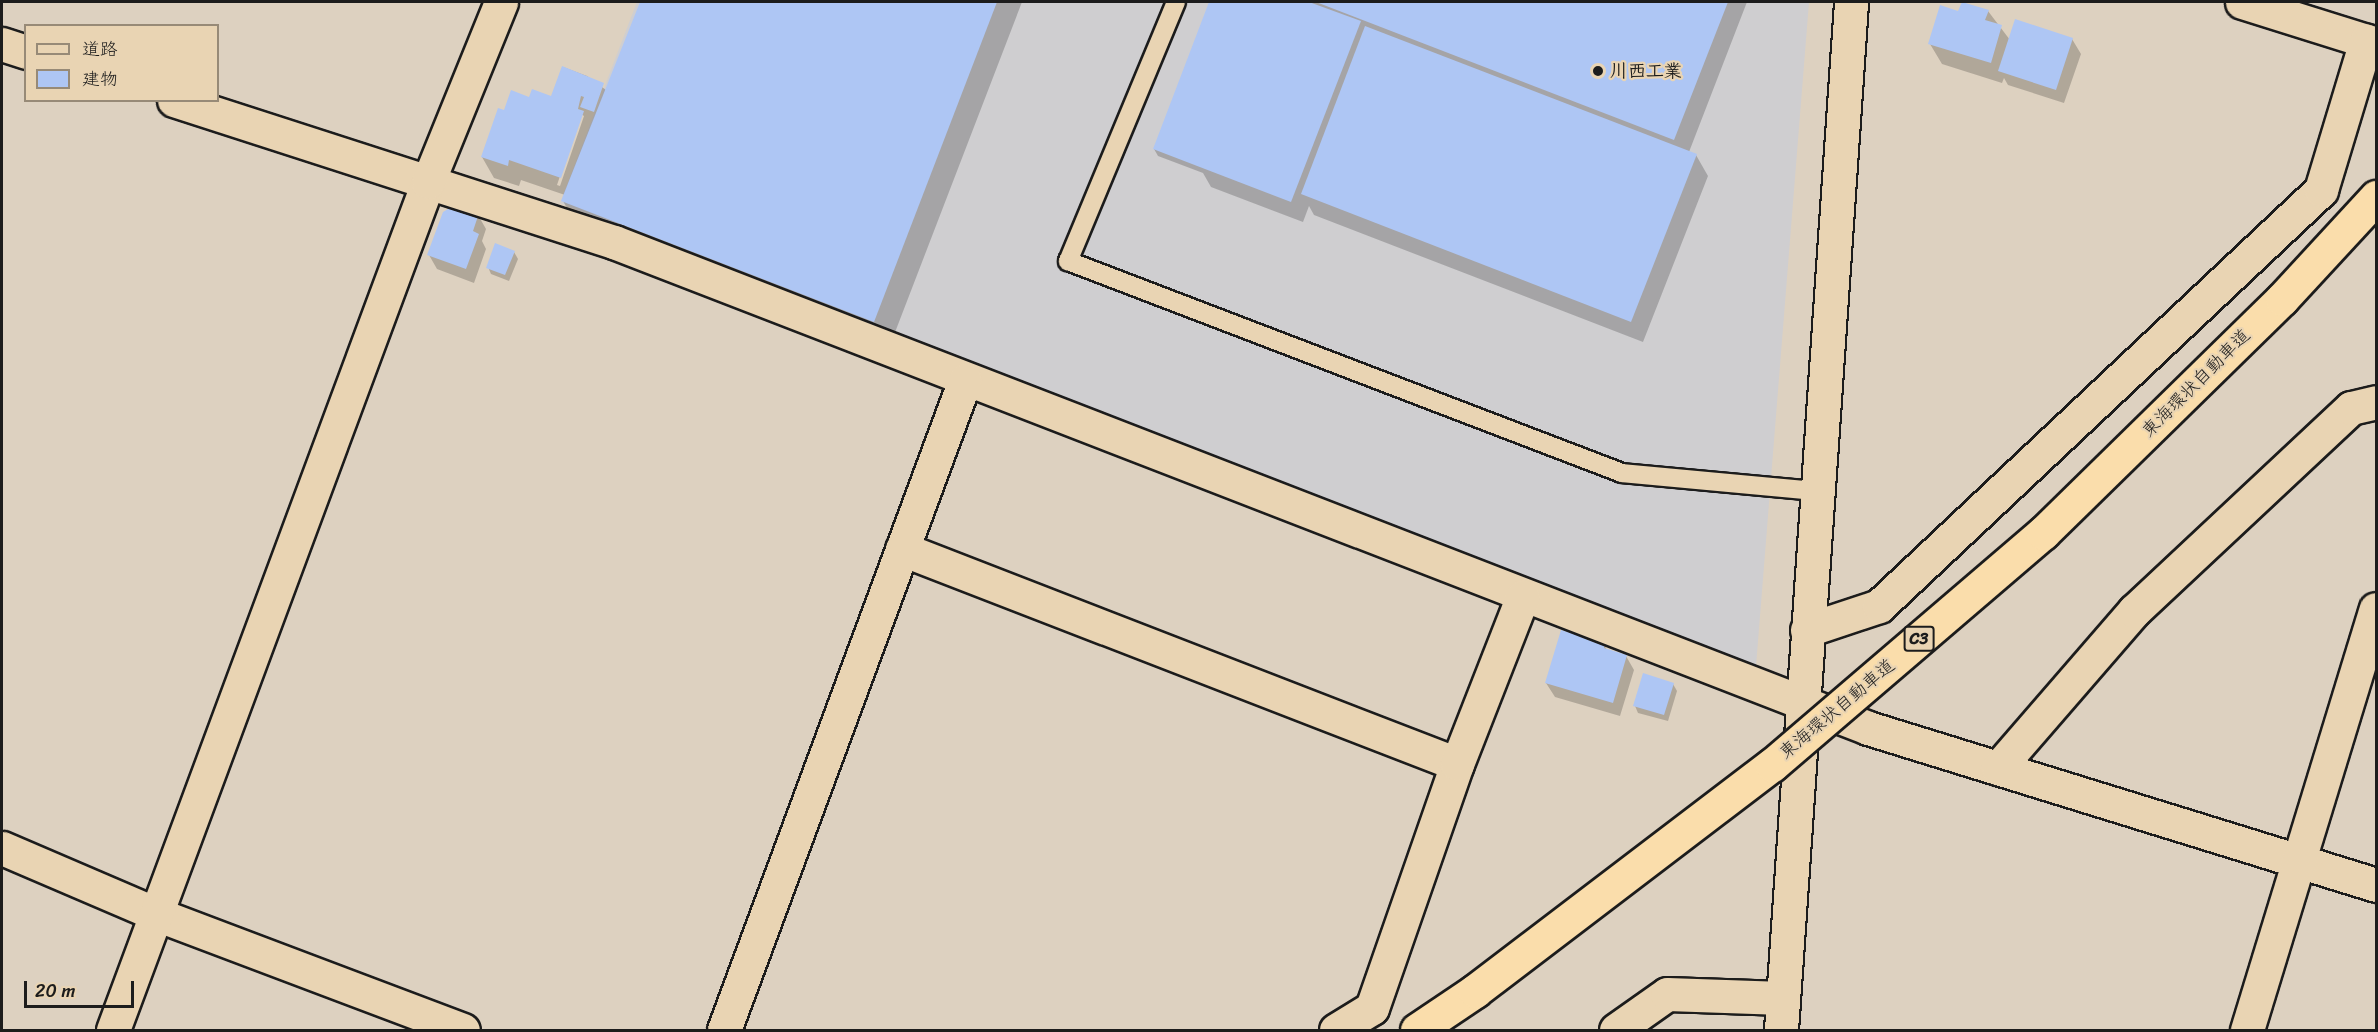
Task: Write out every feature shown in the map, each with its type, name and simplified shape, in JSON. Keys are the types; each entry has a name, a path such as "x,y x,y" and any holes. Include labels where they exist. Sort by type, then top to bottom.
{"highway":[{"name":"東海環状自動車道","path":"1417,1030 1475,992 1772,765 2043,533 2282,298 2376,197"}],"street":[{"path":"113,1030 428,182 501,2"},
{"path":"1781,1030 1851,2"},
{"path":"1807,630 1879,606 2321,190 2371,42 2242,2"},
{"path":"2,44 24,51"},
{"path":"180,102 614,242 1802,703 1998,768 2376,885"},
{"path":"723,1030 965,380"},
{"path":"1998,768 2134,611 2350,408 2376,402"},
{"path":"902,549 1457,764"},
{"path":"1336,1030 1372,1008 1457,764 1523,596"},
{"path":"2247,1030 2376,609"},
{"path":"2,848 156,914 463,1030"},
{"path":"1616,1030 1667,994 1783,998"}],"lane":[{"path":"1176,2 1068,261 1622,473 1817,491"}],"shaded area":[{"path":"637,2 1809,2 1756,666 560,203"}],"building":[{"path":"640,2 997,2 874,322 561,201"},
{"path":"1209,2 1309,2 1361,21 1291,202 1153,149"},
{"name":"川西工業","path":"1316,2 1728,2 1674,140"},
{"path":"1962,2 1989,10 1985,20 2002,25 1991,63 1928,44 1940,5 1958,11"},
{"path":"2015,19 2073,38 2056,90 1998,71"},
{"path":"1365,26 1697,154 1631,322 1301,194"},
{"path":"562,66 604,83 594,112 580,107 584,97 581,96 578,109 584,111 561,178 509,160 508,166 481,157 498,108 504,110 511,90 529,97 532,89 551,96"},
{"path":"455,205 479,213 473,231 479,234 466,269 427,255 443,212"},
{"path":"495,243 515,251 505,275 486,268"},
{"path":"1561,630 1605,643 1604,648 1627,655 1613,703 1545,683"},
{"path":"1643,673 1674,683 1664,715 1633,706"}],"place":[{"name":"川西工業","path":"1598,71"}]}
